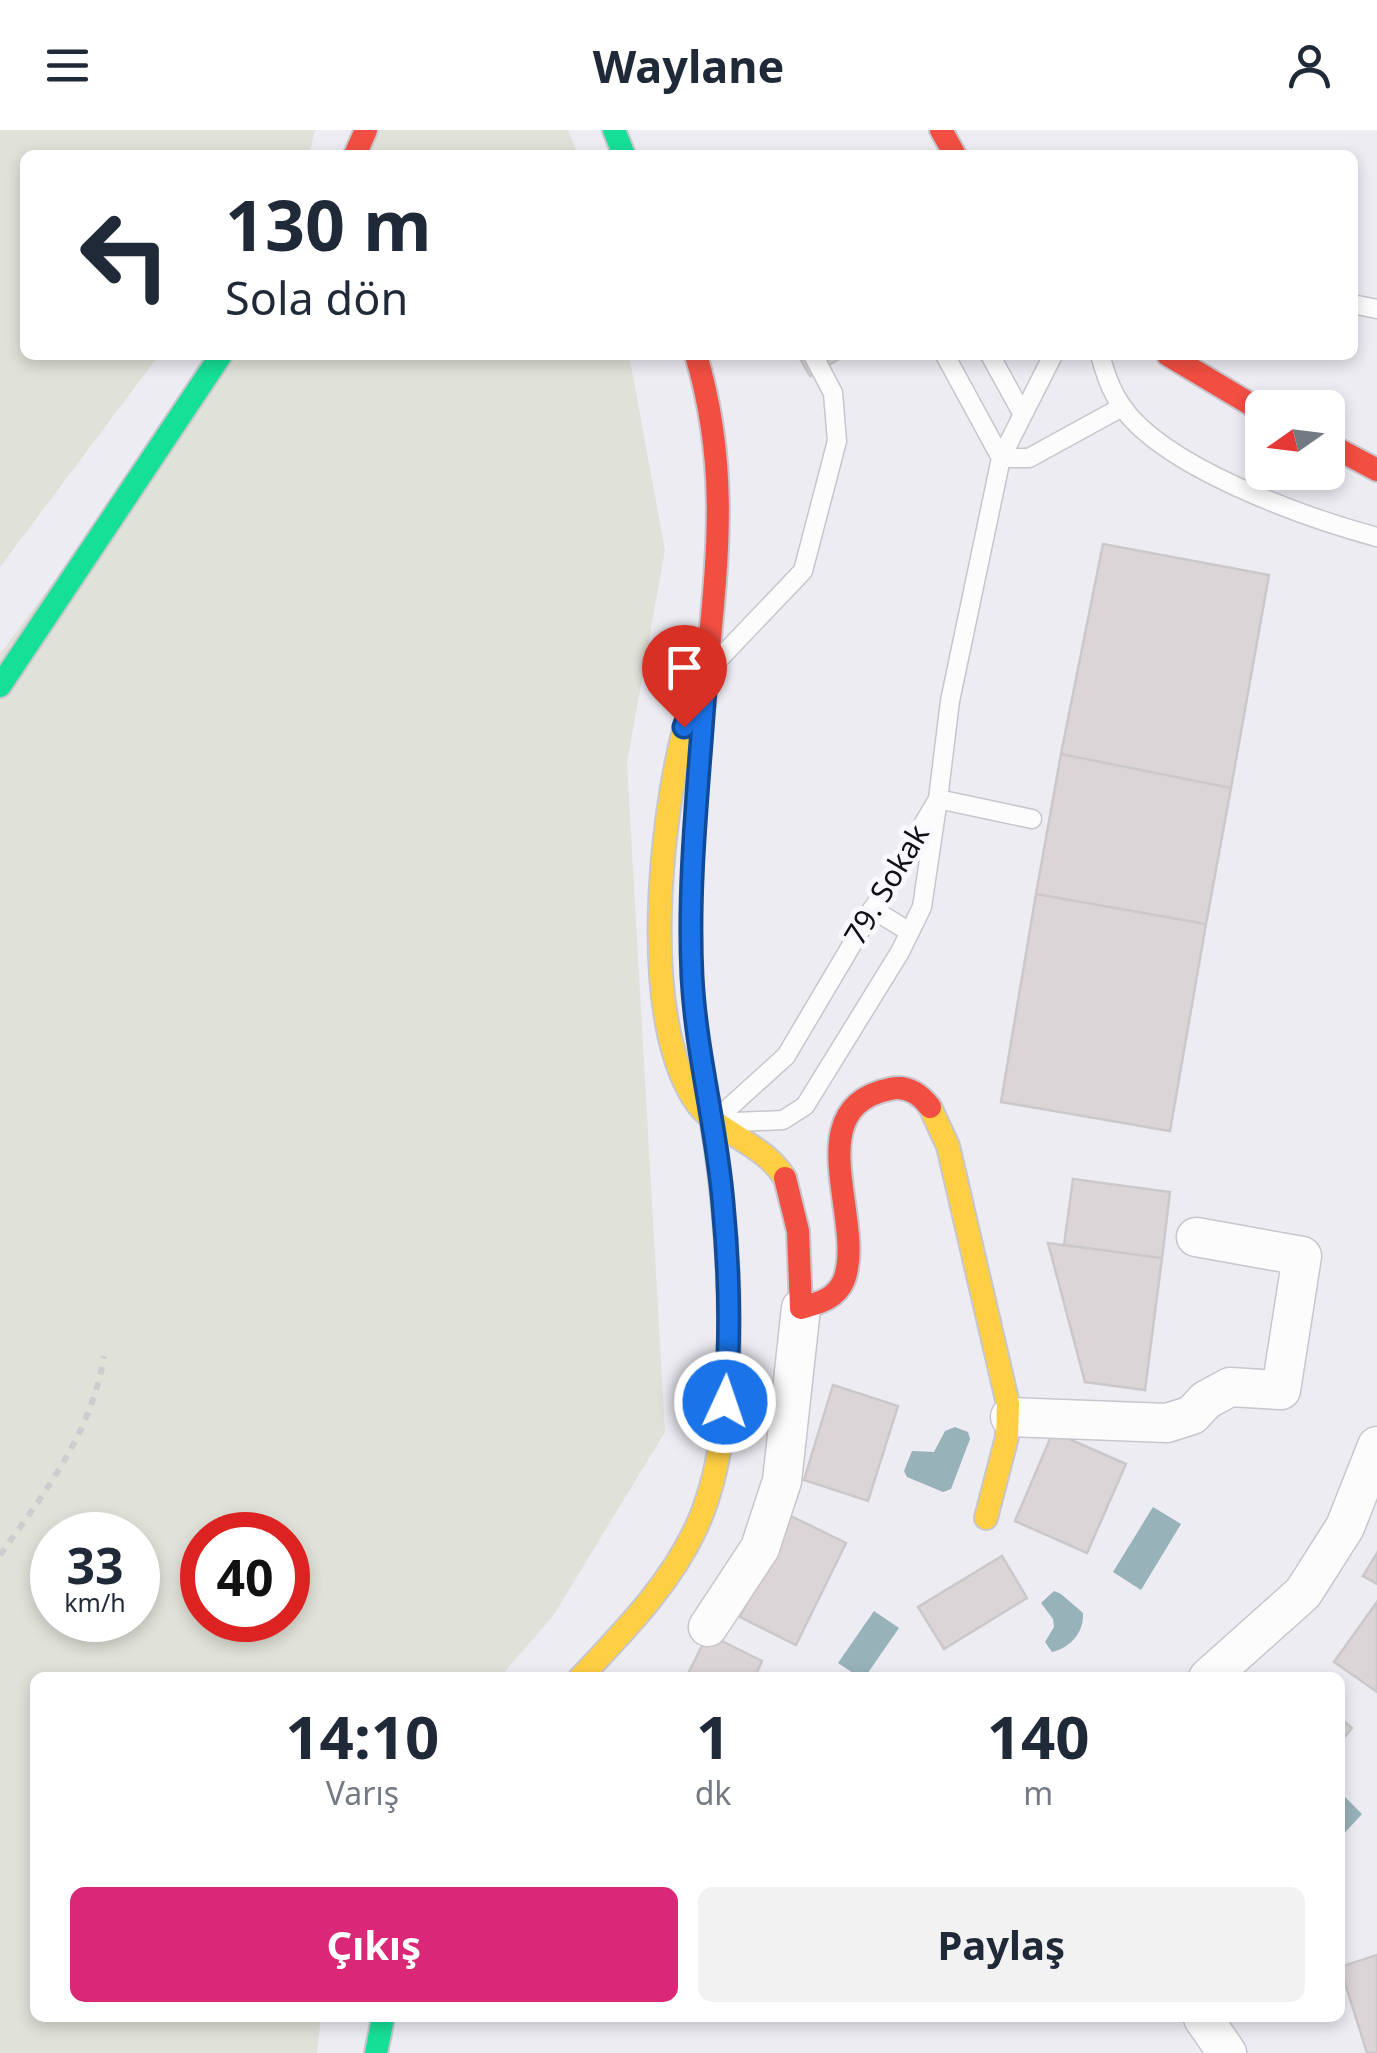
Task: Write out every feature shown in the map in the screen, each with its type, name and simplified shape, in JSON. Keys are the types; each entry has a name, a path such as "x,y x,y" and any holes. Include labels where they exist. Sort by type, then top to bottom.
{"street":[{"path":"0,686 217,360"},
{"path":"697,360 719,440 720,514 700,770"},
{"path":"1176,360 1245,401"},
{"path":"1345,453 1377,470"},
{"path":"706,672 684,727 668,810 662,890 667,1024 677,1070 712,1123 772,1160 787,1179 795,1206 801,1308 782,1480 760,1548 708,1627"},
{"path":"586,1672 640,1613 696,1529 719,1464 728,1372 724,1204 700,1055"},
{"path":"801,1308 820,1307 832,1300 847,1270 850,1225 840,1164 841,1128 852,1109 878,1093 898,1087 915,1091 931,1106 944,1138 1010,1417 986,1518"},
{"path":"1010,1417 1167,1423 1192,1414 1206,1400 1230,1387 1281,1390 1302,1256 1196,1238"},
{"path":"1215,1672 1303,1592 1346,1527 1377,1446"},
{"path":"376,2053 383,2022"},
{"path":"1206,2022 1227,2053"}],"lane":[{"path":"706,672 802,571 837,441 833,393 816,360"},
{"path":"948,360 1002,458"},
{"path":"993,360 1022,414"},
{"path":"1032,819 938,799 958,653 1002,458 1050,360"},
{"path":"1101,360 1122,407 1150,434 1194,465 1330,524 1377,537"},
{"path":"1002,458 1030,458 1122,407"},
{"name":"79. Sokak","path":"712,1123 786,1056 938,799"},
{"name":"79. Sokak","path":"712,1123 782,1120 805,1106 922,907 938,799"},
{"path":"872,909 910,932"}],"path":[{"path":"0,1554 60,1472 99,1388 104,1356"}],"shaded area":[{"path":"0,130 315,130 310,150 20,150 20,360 155,360 0,567"},
{"path":"367,130 568,130 576,150 359,150"},
{"path":"217,360 630,360 665,550 627,763 665,1432 553,1616 504,1672 30,1672 30,2022 321,2022 317,2053 0,2053 0,654"}],"water":[{"path":"955,1427 968,1432 970,1439 951,1489 943,1492 907,1477 904,1471 912,1451 934,1452 945,1431"},
{"path":"1153,1507 1181,1524 1141,1590 1113,1572"},
{"path":"1054,1591 1083,1613 1075,1639 1052,1652 1045,1642 1054,1627 1053,1619 1041,1603"},
{"path":"874,1611 899,1628 868,1672 852,1672 838,1663"},
{"path":"1345,1797 1362,1814 1345,1833"}],"building":[{"path":"801,360 837,360 810,376"},
{"path":"1103,544 1269,575 1231,788 1061,754"},
{"path":"1061,754 1231,788 1206,924 1036,894"},
{"path":"1036,894 1206,924 1170,1131 1001,1102"},
{"path":"1073,1179 1170,1192 1162,1258 1064,1245"},
{"path":"1048,1243 1162,1258 1145,1390 1085,1382"},
{"path":"833,1385 898,1406 868,1501 804,1480"},
{"path":"1053,1432 1126,1464 1087,1553 1015,1521"},
{"path":"791,1516 846,1543 796,1645 740,1617"},
{"path":"1377,1553 1377,1584 1363,1576"},
{"path":"1002,1556 1027,1598 944,1649 918,1607"},
{"path":"1377,1602 1377,1692 1334,1662"},
{"path":"708,1634 762,1661 757,1672 689,1672"},
{"path":"1377,1955 1377,2053 1367,2053 1345,1983 1345,1965"}],"traffic: fast":[{"path":"614,130 622,150"},
{"path":"0,686 218,360"},
{"path":"376,2053 382,2022"}],"traffic: slow":[{"path":"706,673 691,708 675,769 662,866 661,970 666,1019 677,1063 694,1099 715,1121 764,1155 785,1178"},
{"path":"585,1672 673,1569 696,1528 712,1484 728,1376 729,1317 722,1201 708,1101"},
{"path":"930,1107 948,1146 1008,1404 1007,1437 986,1518"}],"traffic: jam":[{"path":"357,150 366,130"},
{"path":"941,130 952,150"},
{"path":"697,360 714,445 718,530 704,705"},
{"path":"1176,360 1245,401"},
{"path":"1345,453 1377,470"},
{"path":"785,1178 798,1231 801,1308 832,1296 844,1280 848,1256 840,1142 846,1119 862,1100 896,1088 913,1092 930,1107"}],"route":[{"path":"684,727 706,672 691,905 692,978 702,1074 724,1204 728,1372 725,1402"}]}
